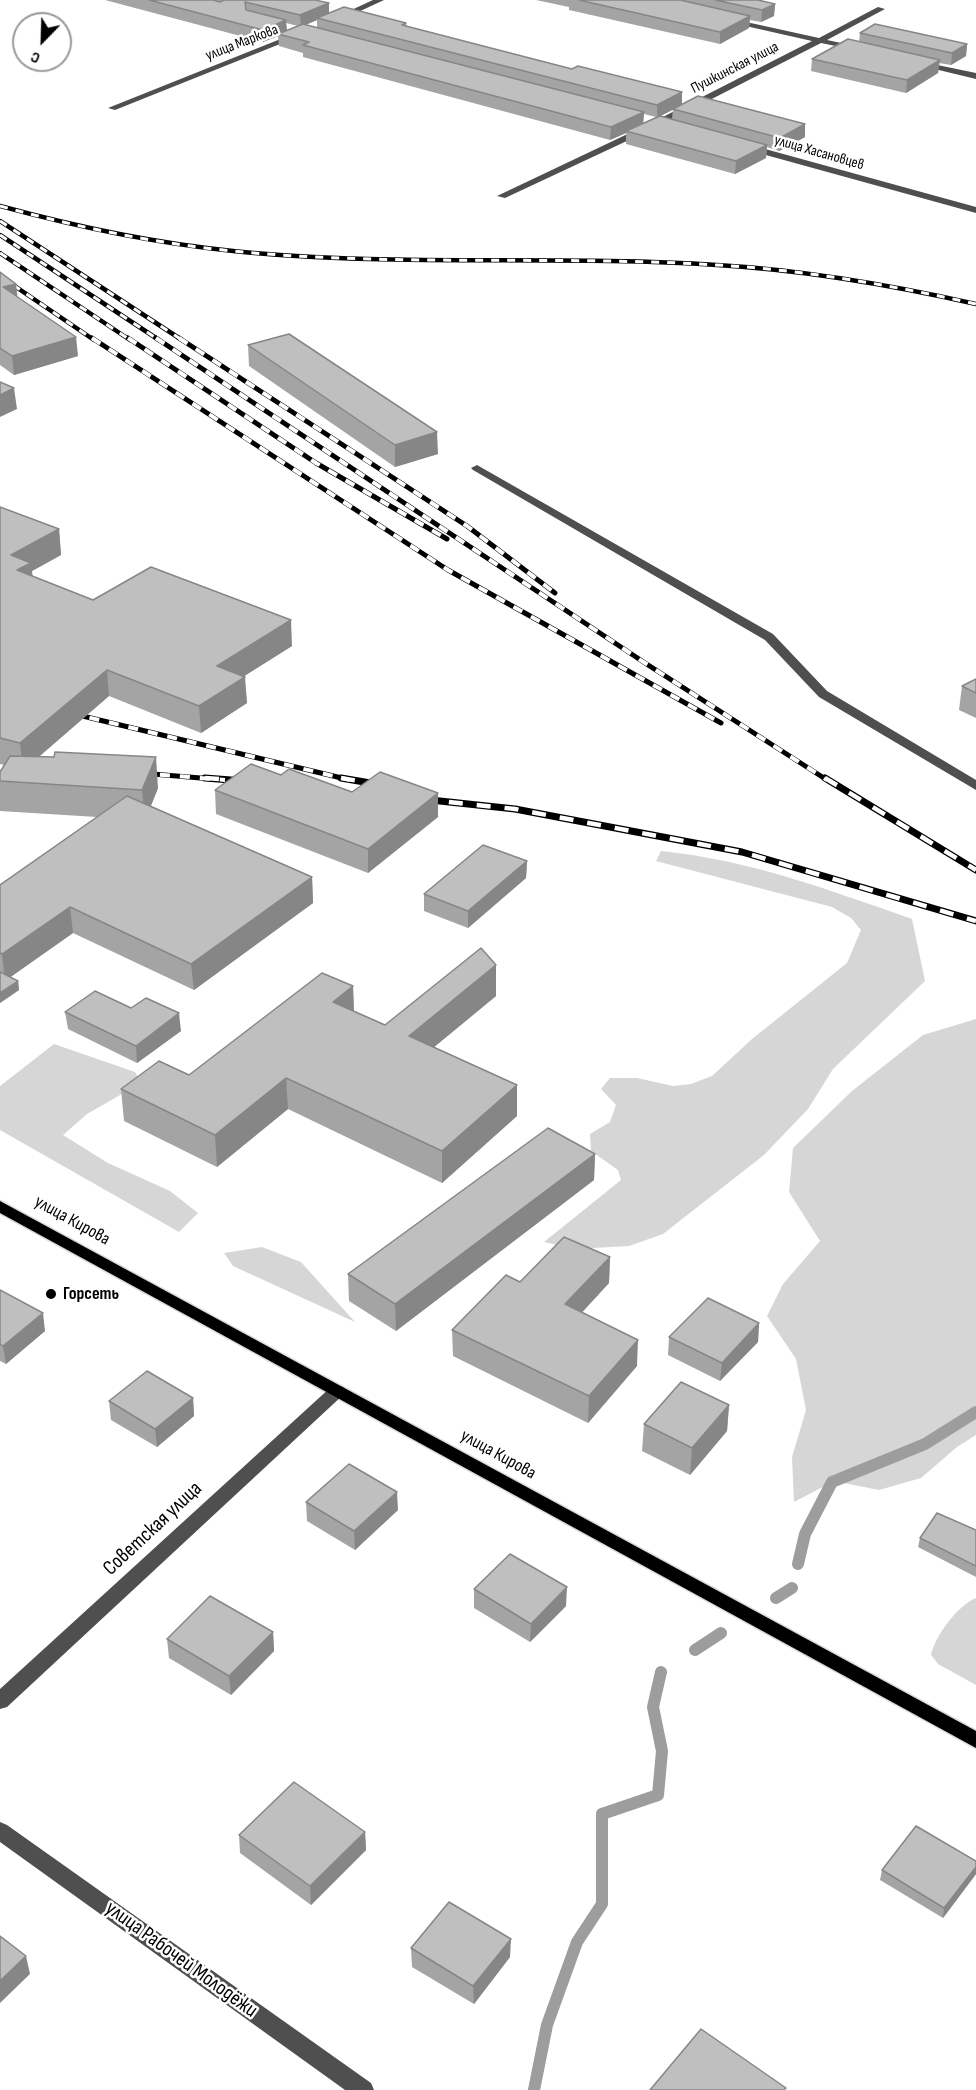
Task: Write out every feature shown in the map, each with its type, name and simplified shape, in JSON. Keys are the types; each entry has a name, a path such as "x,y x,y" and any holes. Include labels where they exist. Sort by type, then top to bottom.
{"main road":[{"name":"улица Кирова","path":"0,1206 976,1740"}],"street":[{"path":"327,23 380,0"},
{"name":"Пушкинская улица","path":"502,196 658,123 881,9"},
{"path":"725,19 863,50"},
{"name":"улица Маркова","path":"112,108 306,32 295,29"},
{"path":"908,60 976,76"},
{"path":"646,120 669,126"},
{"name":"улица Хасановцев","path":"736,144 976,210"},
{"path":"477,468 769,637 823,694 976,786"},
{"name":"Советская улица","path":"0,1701 337,1390"},
{"name":"улица Рабочей Молодёжи","path":"0,1831 363,2090"}],"shaded area":[{"path":"661,851 694,855 758,869 820,887 912,919 925,981 833,1069 808,1109 764,1155 663,1234 629,1246 575,1249 544,1242 621,1180 618,1170 591,1151 590,1134 610,1122 616,1105 601,1089 610,1078 637,1078 673,1086 691,1084 712,1076 752,1039 847,963 861,930 851,918 832,907 656,861"},
{"path":"976,1019 976,1435 957,1447 921,1478 879,1490 834,1481 794,1502 792,1457 806,1410 796,1359 767,1316 783,1284 820,1241 789,1192 793,1148 852,1091 923,1035"},
{"path":"54,1044 135,1072 141,1083 87,1114 63,1135 108,1163 170,1191 198,1213 179,1232 0,1130 0,1086"},
{"path":"262,1247 301,1262 355,1322 233,1266 224,1253"},
{"path":"976,1598 976,1685 938,1664 931,1655 937,1639 948,1622 962,1607"}],"building":[{"path":"149,0 213,0 220,2 224,0 315,0 329,3 300,15 245,2 246,10 286,20 263,30"},
{"path":"579,0 680,0 750,16 720,32"},
{"path":"715,0 758,0 775,4 762,10"},
{"path":"344,7 406,23 402,25 572,69 578,66 682,92 657,105 317,18"},
{"path":"303,24 644,112 611,127 303,45 309,42 278,34"},
{"path":"875,24 967,44 952,53 860,33"},
{"path":"848,39 940,60 907,80 812,59"},
{"path":"698,96 805,124 780,138 673,109"},
{"path":"660,116 767,145 736,161 626,131"},
{"path":"0,272 16,284 3,287 76,337 12,356 0,348"},
{"path":"289,334 437,432 395,445 248,345"},
{"path":"0,382 14,388 0,395"},
{"path":"0,507 59,529 11,555 31,563 17,570 93,600 151,567 291,620 217,666 245,677 199,706 107,670 20,743 0,738"},
{"path":"976,679 976,693 962,686"},
{"path":"55,752 156,757 142,790 0,781 0,772 10,756 54,757"},
{"path":"251,764 281,775 289,769 352,792 380,772 438,793 368,849 215,790"},
{"path":"127,796 312,877 191,964 70,907 2,954 0,953 0,885"},
{"path":"483,845 527,861 468,911 424,894"},
{"path":"481,948 496,965 409,1036 517,1085 442,1151 286,1078 215,1135 121,1089 159,1061 189,1075 322,973 353,986 333,1002 385,1025"},
{"path":"0,972 18,981 0,993"},
{"path":"95,991 131,1008 146,998 179,1013 136,1046 65,1012"},
{"path":"548,1128 595,1154 395,1304 348,1274"},
{"path":"564,1237 610,1257 565,1304 638,1340 589,1396 452,1330 506,1275 520,1282"},
{"path":"0,1290 43,1313 3,1346 0,1344"},
{"path":"708,1298 759,1323 722,1363 669,1337"},
{"path":"147,1371 193,1398 155,1429 109,1401"},
{"path":"681,1382 729,1405 692,1448 644,1424"},
{"path":"349,1464 397,1492 354,1531 306,1502"},
{"path":"937,1513 976,1530 976,1566 920,1538"},
{"path":"510,1554 567,1587 531,1624 474,1589"},
{"path":"210,1596 273,1632 229,1676 167,1639"},
{"path":"294,1782 365,1832 310,1886 239,1835"},
{"path":"916,1826 976,1861 976,1867 944,1908 882,1870"},
{"path":"449,1902 511,1939 473,1986 411,1948"},
{"path":"0,1936 26,1956 0,1981"},
{"path":"701,2029 786,2088 784,2090 650,2090"}],"waterway":[{"path":"798,1564 805,1534 832,1482 925,1444 976,1412"},
{"path":"776,1598 792,1588"},
{"path":"695,1650 721,1633"},
{"path":"534,2090 547,2025 577,1942 602,1904 602,1814 658,1795 662,1751 653,1707 661,1672"}],"railway":[{"path":"0,206 115,233 174,244 233,251 353,259 657,262 717,265 847,279 976,304"},
{"path":"0,221 182,340"},
{"path":"0,235 159,340"},
{"path":"0,253 130,340"},
{"path":"0,276 94,340"},
{"path":"92,338 448,570 721,723"},
{"path":"128,338 316,463 447,539"},
{"path":"156,338 645,663 827,780"},
{"path":"179,338 467,526 555,593"},
{"path":"70,713 343,778"},
{"path":"140,773 225,780"},
{"path":"205,778 244,781"},
{"path":"343,778 382,785"},
{"path":"343,778 350,780"},
{"path":"825,778 976,870"},
{"path":"421,799 515,809 742,852 976,921"}],"place":[{"name":"Горсеть","path":"51,1294"}]}
